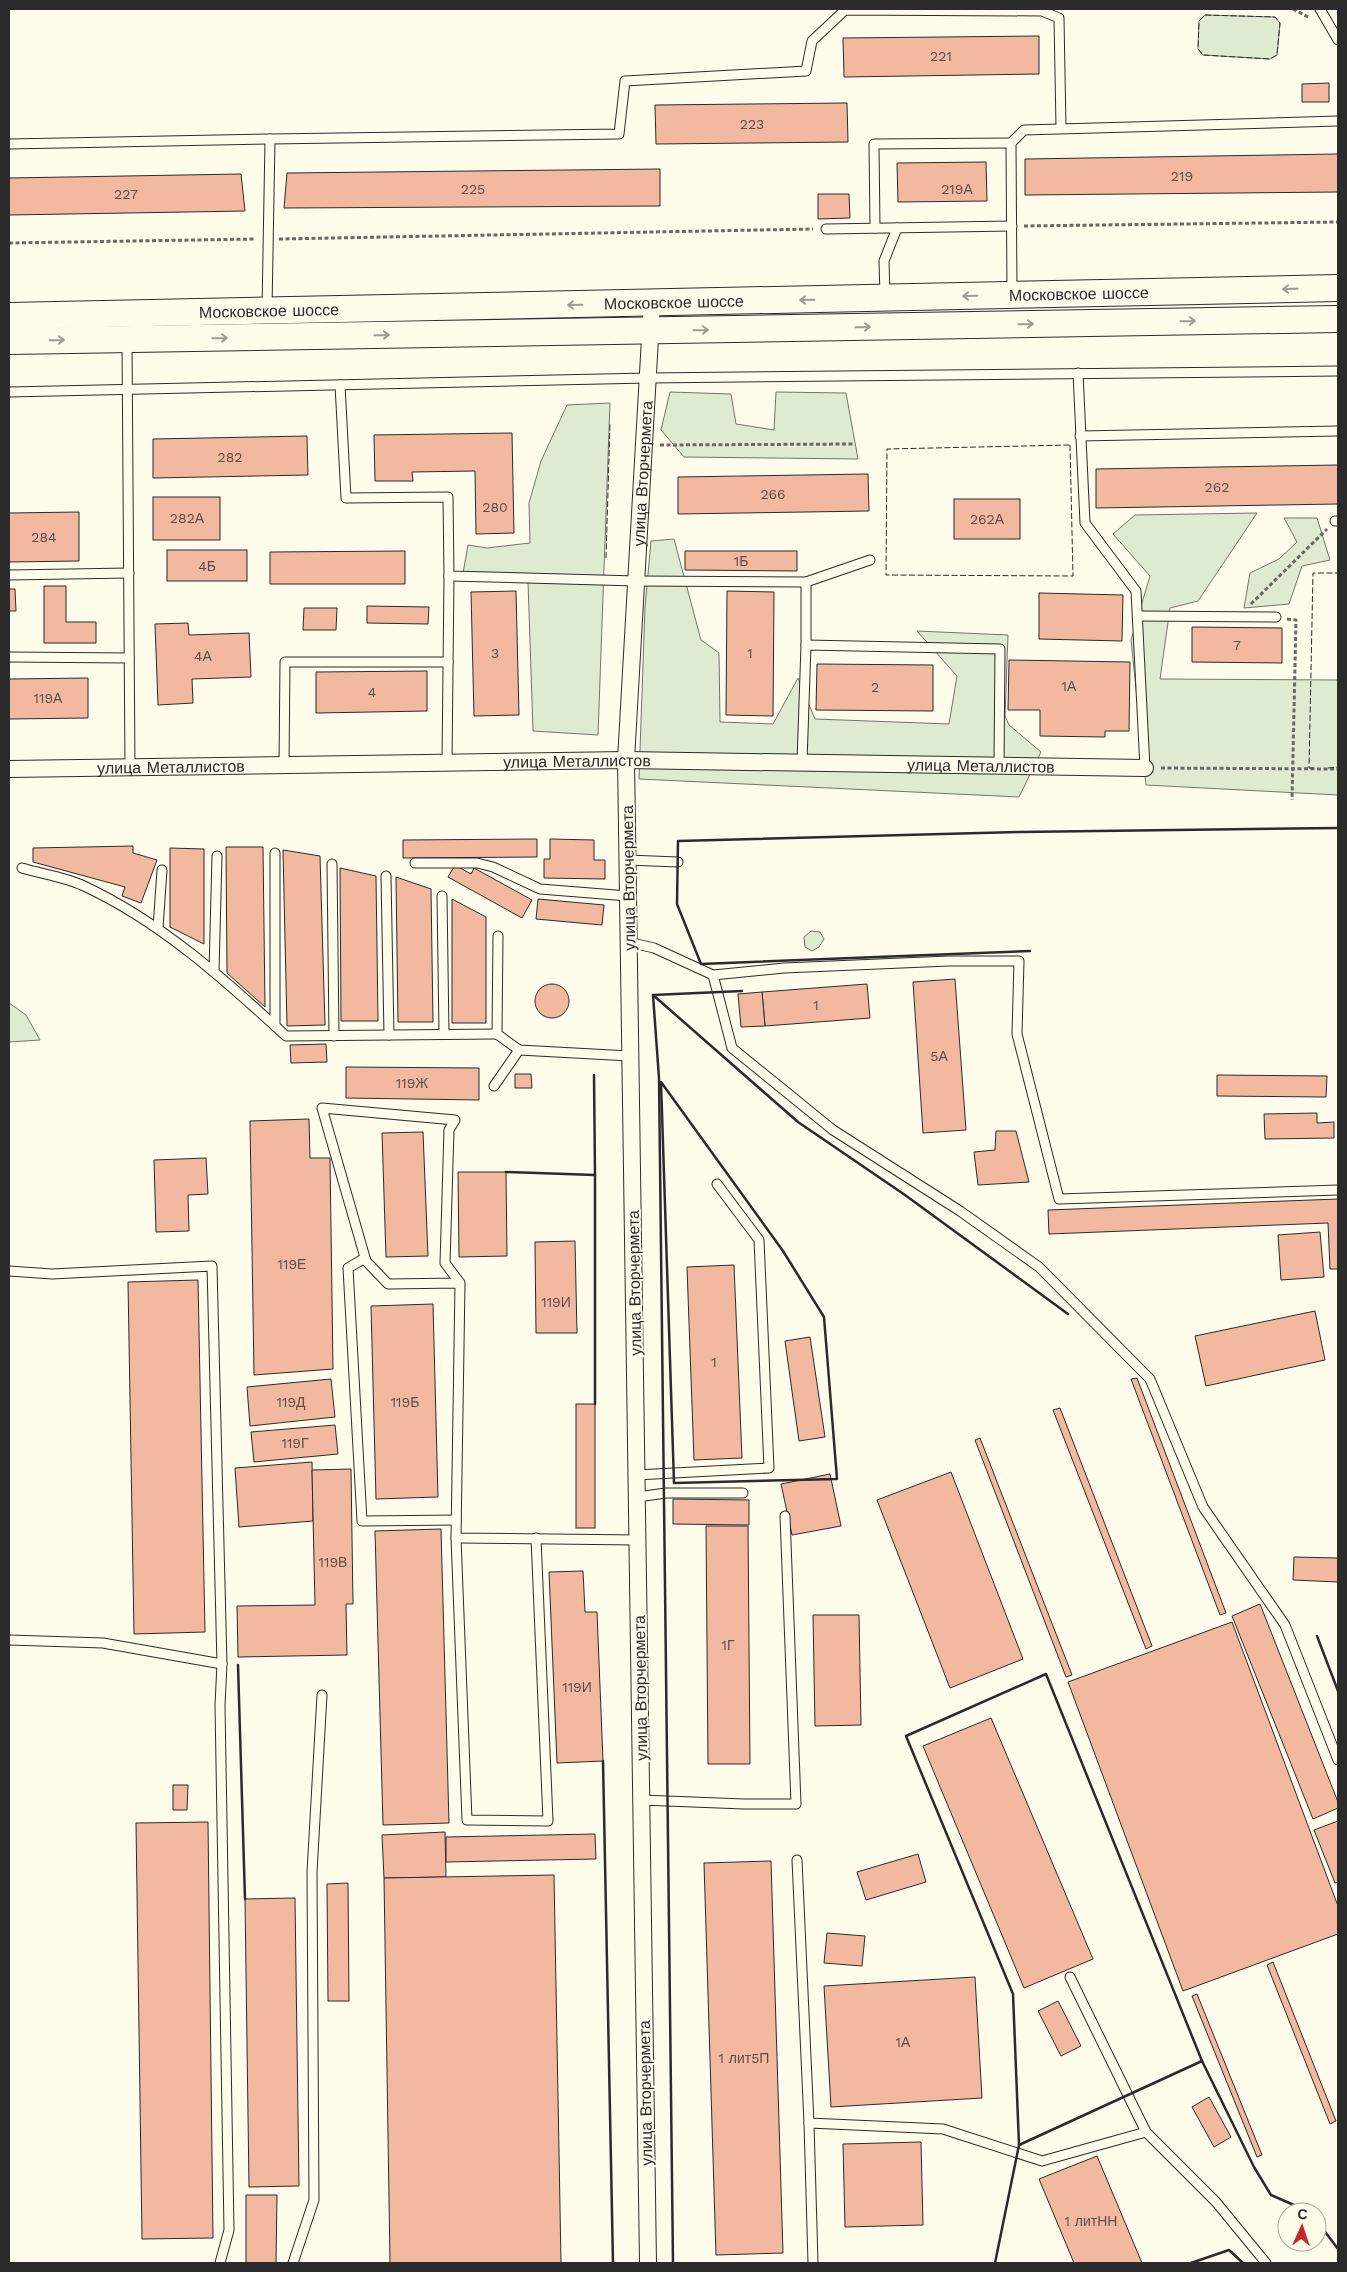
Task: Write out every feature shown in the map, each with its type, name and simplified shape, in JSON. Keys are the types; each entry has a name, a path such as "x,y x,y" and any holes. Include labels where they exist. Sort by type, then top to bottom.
{"main road":[{"name":"Московское шоссе","path":"9,316 1338,288"},
{"name":"Московское шоссе","path":"9,341 1338,319"}],"street":[{"name":"улица Вторчермета","path":"648,2263 626,760 652,331 652,303"},
{"name":"улица Металлистов","path":"9,769 626,760 1145,768"}],"lane":[{"path":"1320,9 1338,40"},
{"path":"9,144 619,134 625,82 806,71 812,41 845,10 1042,11 1059,13 1060,128"},
{"path":"875,228 874,144 1011,143 1024,130 1060,128 1338,122"},
{"path":"267,311 270,139"},
{"path":"1011,143 1012,295"},
{"path":"826,229 1012,226"},
{"path":"885,298 884,261 897,228"},
{"path":"127,339 130,768"},
{"path":"9,392 649,378 1338,371"},
{"path":"1078,374 1085,523 1136,591 1145,768"},
{"path":"340,385 346,498 448,497 447,762"},
{"path":"1080,436 1338,431"},
{"path":"449,576 637,581 806,582 870,560"},
{"path":"9,575 129,574"},
{"path":"802,762 806,582"},
{"path":"1138,616 1276,617"},
{"path":"806,645 1000,649 999,765"},
{"path":"9,657 129,658"},
{"path":"284,766 285,662 448,662"},
{"path":"275,853 275,1026"},
{"path":"214,972 217,856"},
{"path":"627,860 678,862"},
{"path":"415,863 477,863 493,867 540,890 628,896"},
{"path":"332,864 334,1036"},
{"path":"22,868 83,885 144,918 214,972 286,1036 497,1034 520,1050 630,1056"},
{"path":"158,928 162,870"},
{"path":"386,876 389,1035"},
{"path":"442,896 444,1034"},
{"path":"497,1034 498,936"},
{"path":"628,942 654,948 713,975 784,968 949,961 1020,961 1017,1034 1059,1199 1338,1190"},
{"path":"713,975 732,1048 833,1130 960,1211 1039,1267 1150,1379 1203,1507 1285,1625 1338,1760"},
{"path":"494,1086 520,1050"},
{"path":"460,1282 388,1284 365,1258 322,1108 455,1120 449,1130 445,1263 460,1282 456,1538 467,1820 548,1820 536,1538"},
{"path":"636,1475 769,1468 759,1240 717,1184"},
{"path":"365,1258 348,1268 362,1521 456,1520"},
{"path":"9,1271 52,1274 212,1266 222,1664 220,1705 229,2230 220,2263"},
{"path":"637,1497 666,1493 744,1493"},
{"path":"641,1800 796,1804 785,1516"},
{"path":"456,1538 638,1540"},
{"path":"9,1640 103,1643 222,1664"},
{"path":"293,2263 314,2200 312,1872 322,1695"},
{"path":"797,1860 809,2124 813,2263"},
{"path":"1070,1977 1146,2132 1216,2202 1266,2263"},
{"path":"809,2124 943,2129 1042,2161 1146,2132"}],"path":[{"path":"1012,226 1338,222"},
{"path":"9,243 826,229"},
{"path":"645,445 854,444"},
{"path":"1238,617 1336,521"},
{"path":"1276,617 1296,620 1292,800"},
{"path":"1145,768 1338,769"}],"green space":[{"path":"1205,15 1275,17 1280,23 1277,55 1270,59 1203,55 1198,49 1199,21"},
{"path":"670,392 731,394 736,424 774,430 776,392 846,393 858,459 684,457 661,430"},
{"path":"610,403 598,735 533,731 528,582 462,579 468,545 487,548 530,543 529,503 541,461 567,405"},
{"path":"1257,513 1198,601 1170,608 1160,679 1338,680 1338,795 1146,785 1131,640 1150,576 1113,534 1135,515"},
{"path":"1284,518 1317,518 1330,560 1302,566 1289,604 1244,608 1250,573 1279,559 1297,542"},
{"path":"674,539 701,640 719,653 720,722 773,724 798,678 815,719 949,724 957,676 917,631 1008,635 1005,716 1009,725 1041,752 1019,797 639,779 645,607 651,541"},
{"path":"811,931 820,932 824,939 819,947 812,951 805,947 804,937"},
{"path":"9,1003 26,1015 40,1040 9,1042"}],"building":[{"path":"1039,36 1039,74 844,77 843,38"},
{"path":"1329,83 1329,102 1302,102 1302,84"},
{"path":"847,103 848,142 656,144 655,105"},
{"path":"1338,154 1338,192 1025,195 1025,159"},
{"path":"986,162 987,201 898,202 897,163"},
{"path":"660,169 660,206 284,208 287,173"},
{"path":"241,174 245,211 9,215 9,178"},
{"path":"818,194 849,194 850,218 818,219"},
{"path":"512,433 514,533 476,534 475,471 412,472 413,481 375,481 374,435"},
{"path":"307,436 308,475 153,478 153,439"},
{"path":"1338,465 1338,504 1096,508 1096,469"},
{"path":"868,474 869,511 678,514 678,477"},
{"path":"153,497 220,497 220,540 153,540"},
{"path":"954,499 1020,499 1020,539 954,539"},
{"path":"79,512 79,561 9,562 9,513"},
{"path":"167,550 247,550 247,581 167,581"},
{"path":"405,551 405,584 270,584 270,552"},
{"path":"685,551 797,551 797,571 685,570"},
{"path":"44,586 66,586 66,622 96,622 96,643 44,643"},
{"path":"9,589 15,589 16,611 9,611"},
{"path":"516,591 519,715 474,716 471,592"},
{"path":"727,591 774,592 773,716 726,715"},
{"path":"1039,593 1123,595 1122,641 1039,639"},
{"path":"367,606 429,607 428,624 367,623"},
{"path":"304,608 337,608 336,630 303,630"},
{"path":"188,623 189,635 249,633 251,677 192,679 193,703 158,705 155,624"},
{"path":"1192,627 1282,628 1282,663 1192,662"},
{"path":"1009,660 1130,662 1129,731 1105,731 1105,737 1040,736 1040,710 1008,710"},
{"path":"817,664 933,665 933,711 816,710"},
{"path":"427,671 427,711 316,713 316,672"},
{"path":"88,678 88,718 9,719 9,679"},
{"path":"537,839 537,857 403,858 403,840"},
{"path":"550,839 594,840 594,860 605,860 605,879 544,878 544,859 550,859"},
{"path":"133,846 133,853 157,860 141,903 122,896 125,887 33,862 33,848"},
{"path":"226,847 263,847 265,1007 227,973"},
{"path":"170,848 204,849 204,944 170,927"},
{"path":"283,850 320,856 325,1025 287,1026"},
{"path":"455,865 471,874 474,868 532,900 522,918 448,877"},
{"path":"340,868 376,876 378,1021 341,1021"},
{"path":"396,877 431,889 433,1022 398,1022"},
{"path":"452,899 486,917 486,1023 452,1023"},
{"path":"538,899 604,905 602,925 536,919"},
{"path":"955,979 966,1130 923,1133 913,982"},
{"path":"552,984 564,989 569,1001 564,1013 552,1018 540,1013 535,1001 540,989"},
{"path":"867,984 870,1018 765,1026 762,992"},
{"path":"762,992 765,1026 741,1027 738,994"},
{"path":"326,1044 327,1062 291,1063 290,1045"},
{"path":"346,1067 479,1068 479,1100 346,1098"},
{"path":"515,1074 531,1074 532,1088 515,1088"},
{"path":"1217,1075 1327,1076 1326,1097 1217,1096"},
{"path":"1317,1113 1317,1123 1334,1122 1334,1138 1265,1139 1264,1114"},
{"path":"309,1119 310,1158 330,1158 333,1369 254,1375 250,1121"},
{"path":"996,1131 1016,1131 1029,1182 978,1185 974,1152 995,1150"},
{"path":"423,1132 428,1256 386,1257 382,1133"},
{"path":"206,1158 208,1194 188,1195 189,1231 156,1232 154,1160"},
{"path":"458,1172 506,1172 507,1256 459,1257"},
{"path":"1338,1199 1338,1269 1330,1269 1328,1223 1049,1234 1048,1210"},
{"path":"1320,1232 1324,1277 1281,1280 1278,1235"},
{"path":"575,1241 577,1333 536,1333 535,1242"},
{"path":"734,1265 742,1458 694,1460 687,1267"},
{"path":"198,1280 205,1632 134,1634 128,1282"},
{"path":"433,1304 438,1497 376,1499 371,1306"},
{"path":"1315,1311 1325,1360 1206,1386 1195,1336"},
{"path":"810,1337 825,1437 799,1441 785,1341"},
{"path":"1137,1378 1226,1613 1220,1615 1131,1379"},
{"path":"331,1379 335,1417 250,1426 247,1387"},
{"path":"576,1404 595,1404 595,1528 576,1528"},
{"path":"1060,1408 1152,1646 1146,1649 1053,1410"},
{"path":"335,1425 338,1454 254,1462 251,1432"},
{"path":"980,1438 1072,1675 1066,1677 975,1440"},
{"path":"312,1462 313,1521 239,1527 235,1468"},
{"path":"351,1469 353,1604 346,1604 347,1655 238,1657 237,1606 315,1605 312,1470"},
{"path":"951,1472 1023,1659 950,1688 877,1500"},
{"path":"830,1474 841,1526 792,1535 781,1484"},
{"path":"673,1499 749,1500 749,1525 673,1524"},
{"path":"706,1526 748,1526 750,1764 708,1764"},
{"path":"441,1529 449,1823 383,1825 375,1531"},
{"path":"1294,1557 1338,1558 1338,1582 1293,1580"},
{"path":"583,1571 585,1612 597,1612 603,1761 557,1763 549,1572"},
{"path":"1260,1604 1338,1802 1338,1808 1313,1819 1232,1616"},
{"path":"813,1615 859,1615 861,1725 815,1726"},
{"path":"1232,1622 1338,1906 1338,1934 1183,1991 1068,1682"},
{"path":"991,1718 1093,1959 1024,1988 923,1746"},
{"path":"173,1785 188,1785 187,1810 173,1810"},
{"path":"1338,1821 1338,1882 1335,1883 1314,1830"},
{"path":"208,1822 213,2238 142,2239 136,1823"},
{"path":"445,1832 446,1877 384,1878 382,1835"},
{"path":"595,1834 596,1859 446,1862 446,1837"},
{"path":"918,1854 926,1882 866,1900 857,1872"},
{"path":"771,1861 783,2253 716,2255 704,1863"},
{"path":"554,1875 561,2263 390,2263 384,1878"},
{"path":"348,1883 349,2001 328,2001 327,1884"},
{"path":"295,1898 299,2186 249,2187 245,1899"},
{"path":"827,1933 865,1936 862,1966 824,1963"},
{"path":"1273,1962 1336,2121 1330,2124 1267,1965"},
{"path":"975,1977 982,2098 831,2107 824,1986"},
{"path":"1197,1994 1262,2155 1257,2157 1192,1996"},
{"path":"1058,2001 1081,2046 1061,2056 1038,2011"},
{"path":"1209,2097 1231,2137 1214,2147 1192,2107"},
{"path":"921,2142 923,2225 845,2227 843,2144"},
{"path":"1097,2156 1142,2263 1074,2263 1039,2179"},
{"path":"246,2195 277,2195 276,2263 246,2263"}],"fence":[{"path":"1205,15 1275,17 1280,23 1277,55 1270,59 1203,55 1198,49 1199,21 1205,15"},
{"path":"606,558 610,424"},
{"path":"1070,445 1073,576 886,575 887,449 1070,445"},
{"path":"1313,768 1309,768 1313,573 1338,573"},
{"path":"1328,768 1338,767"}],"wall":[{"path":"1030,951 701,964 677,904 678,841 1019,832 1338,828"},
{"path":"673,2263 659,1078 653,995 742,991"},
{"path":"653,995 798,1122 905,1195 1068,1314"},
{"path":"594,1075 595,1175"},
{"path":"661,1082 783,1251 824,1317 837,1479 674,1483 661,1082"},
{"path":"506,1172 595,1175 595,1404"},
{"path":"1317,1636 1338,1691"},
{"path":"238,1665 245,1899"},
{"path":"995,2263 1019,2145 1013,1994 906,1736 1046,1674 1202,2061 1019,2145"},
{"path":"603,1761 613,2263"},
{"path":"1202,2061 1254,2167 1271,2195 1287,2202"},
{"path":"1327,2234 1338,2249"},
{"path":"1191,2263 1229,2250 1243,2263"}]}
